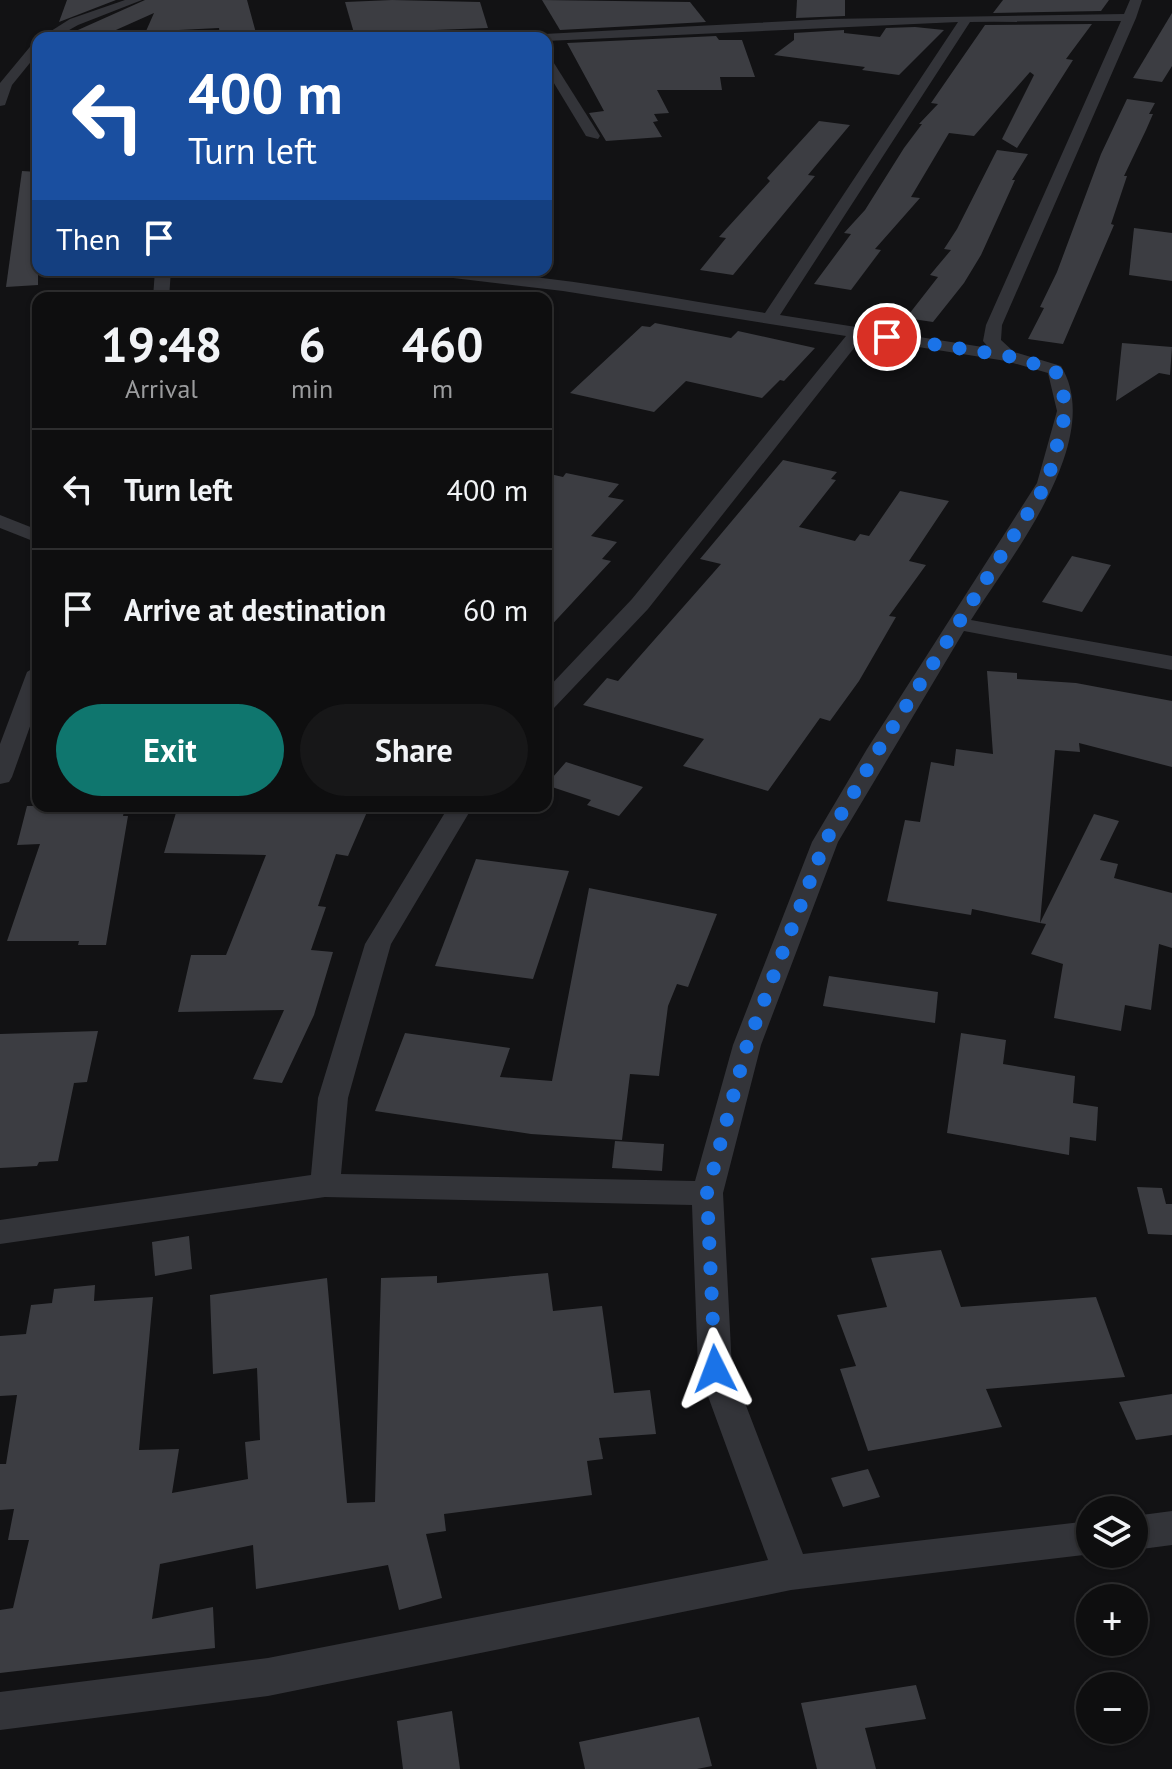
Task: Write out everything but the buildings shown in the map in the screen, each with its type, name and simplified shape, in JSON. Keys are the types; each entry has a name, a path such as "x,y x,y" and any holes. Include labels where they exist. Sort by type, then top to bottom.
{"street":[{"path":"57,32 74,22 136,0"},
{"path":"1008,356 992,341 994,325 1136,0"},
{"path":"552,37 839,20 967,18 995,12 1130,18"},
{"path":"770,317 967,18"},
{"path":"0,102 6,84 32,54"},
{"path":"552,70 593,136"},
{"path":"479,276 770,317 1008,356 1055,370 1062,387 1066,411 1047,483 879,749 825,842 747,1045 707,1193 715,1369 791,1573"},
{"path":"552,697 649,592 857,333"},
{"path":"0,521 32,534"},
{"path":"959,624 1172,663"},
{"path":"0,777 32,689"},
{"path":"325,1185 333,1098 378,944 457,812"},
{"path":"0,1232 325,1185 707,1193"},
{"path":"0,1711 268,1677 791,1573 1076,1540"}],"route":[{"path":"715,1369 707,1193 747,1045 790,927 825,842 879,749 988,581 1047,483 1066,411 1055,370 1008,356 887,337"}]}
